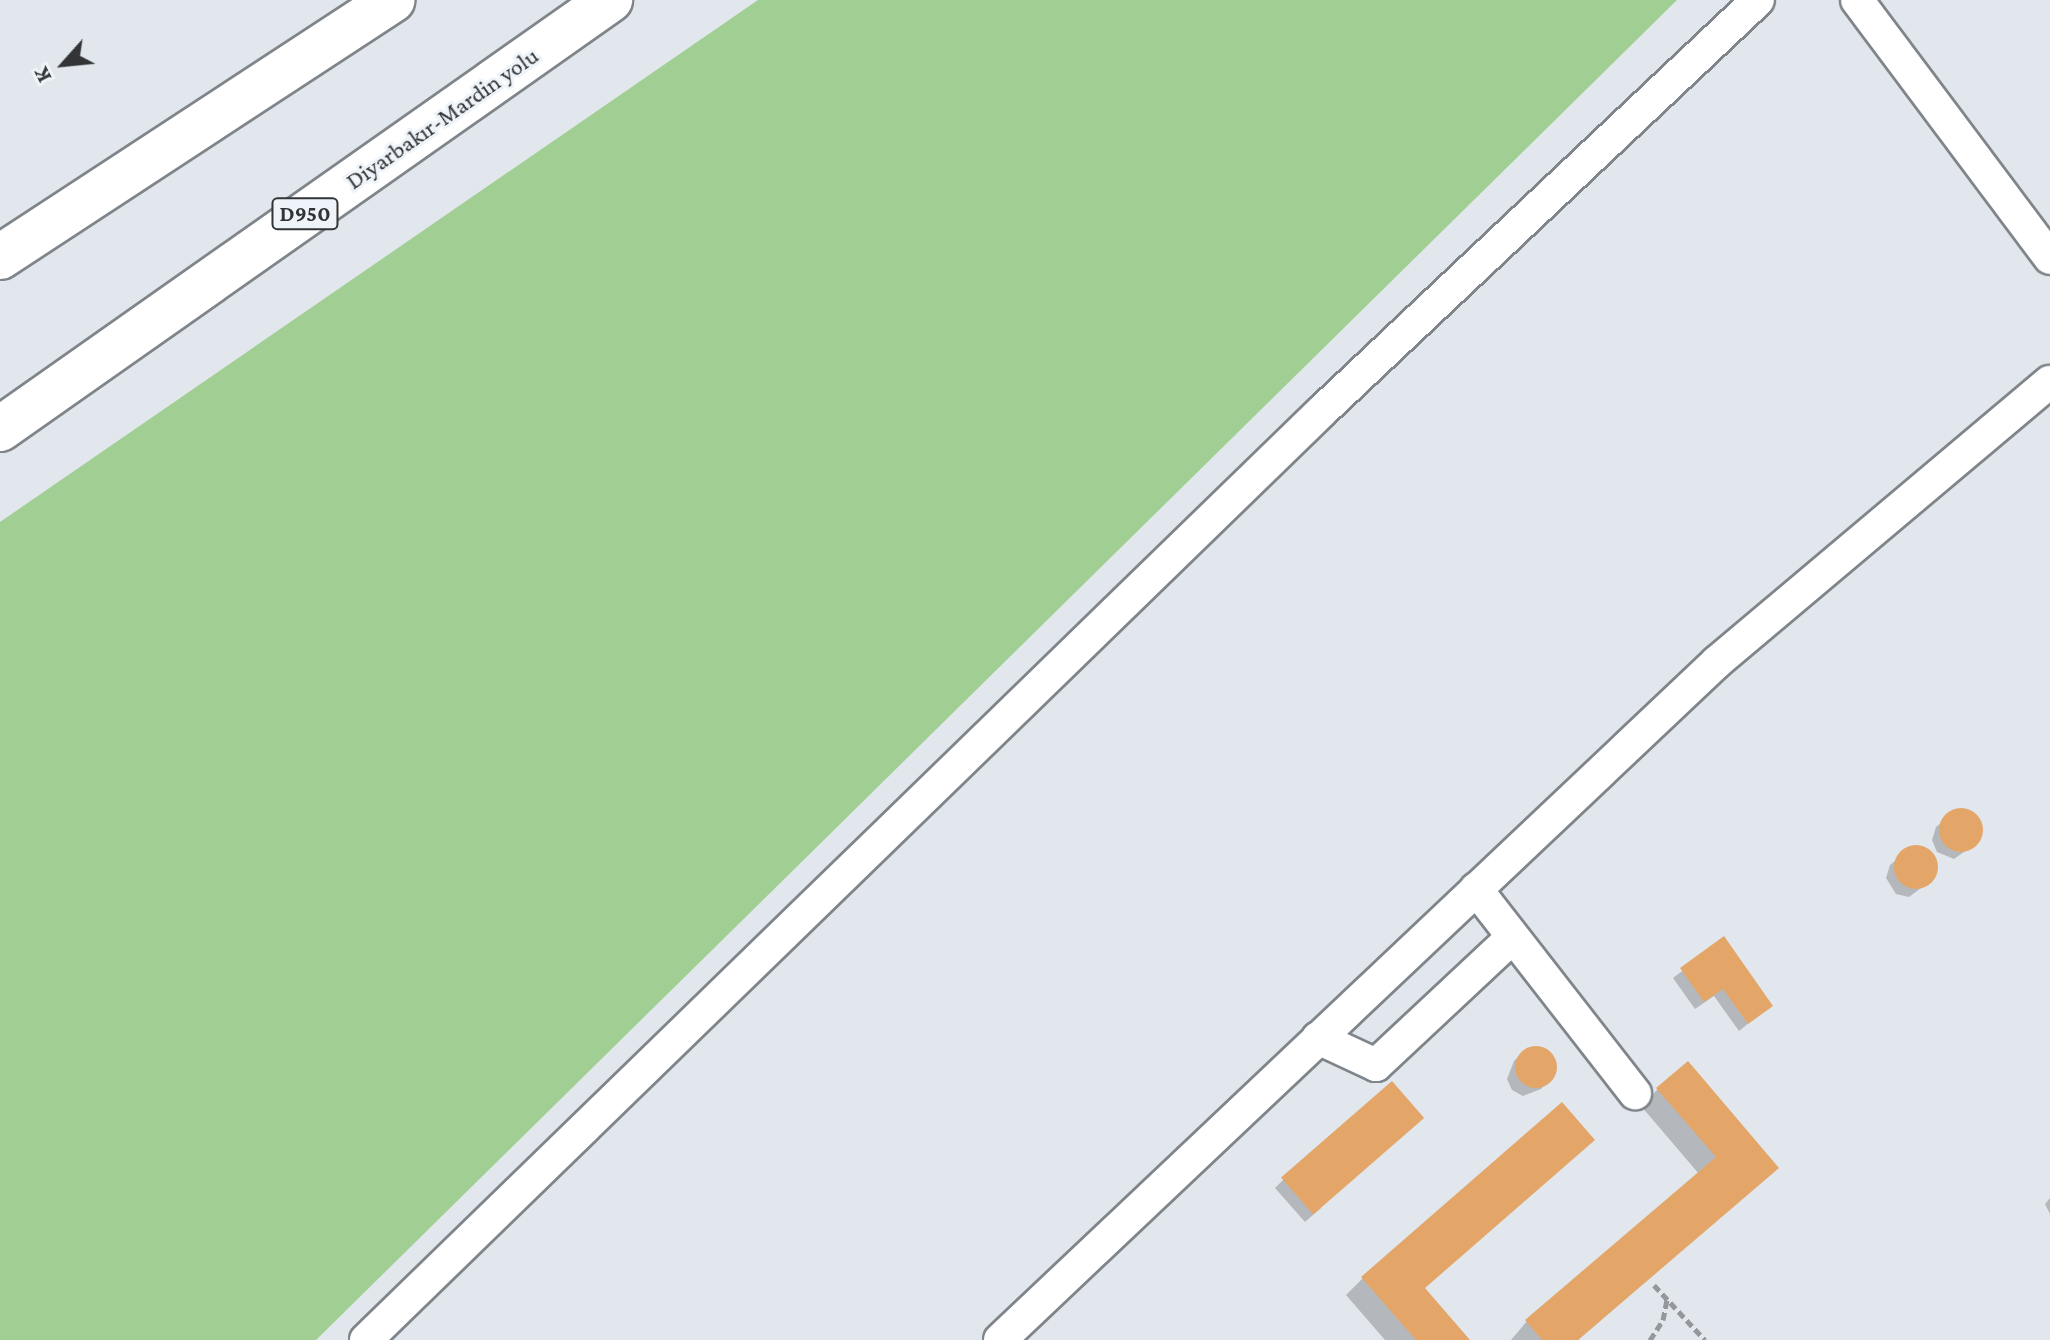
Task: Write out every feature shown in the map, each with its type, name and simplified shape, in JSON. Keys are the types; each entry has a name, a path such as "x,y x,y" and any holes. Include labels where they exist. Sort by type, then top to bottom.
{"highway":[{"path":"0,257 392,0"},
{"name":"Diyarbakır-Mardin yolu","path":"0,429 610,0"}],"street":[{"path":"366,1340 1322,411 1758,0"},
{"path":"1857,0 2050,258"},
{"path":"1000,1340 1717,662 2050,382"},
{"path":"1476,889 1635,1093"},
{"path":"1318,1038 1376,1065 1513,937"}],"path":[{"path":"1654,1285 1705,1340"},
{"path":"1650,1340 1663,1320 1667,1298"}],"green space":[{"path":"758,0 1677,0 316,1340 0,1340 0,522"}],"building":[{"path":"1961,808 1976,815 1983,830 1976,845 1961,852 1946,845 1939,830 1946,815"},
{"path":"1916,845 1931,852 1938,867 1931,882 1916,889 1901,882 1894,867 1901,852"},
{"path":"1724,936 1773,1006 1748,1024 1723,989 1704,1002 1680,968"},
{"path":"1536,1046 1551,1052 1557,1067 1551,1082 1536,1088 1521,1082 1515,1067 1521,1052"},
{"path":"1688,1061 1779,1168 1578,1340 1542,1340 1525,1320 1716,1157 1656,1088"},
{"path":"1392,1081 1424,1118 1313,1214 1281,1177"},
{"path":"1562,1102 1595,1140 1425,1288 1470,1340 1416,1340 1361,1277"}]}
